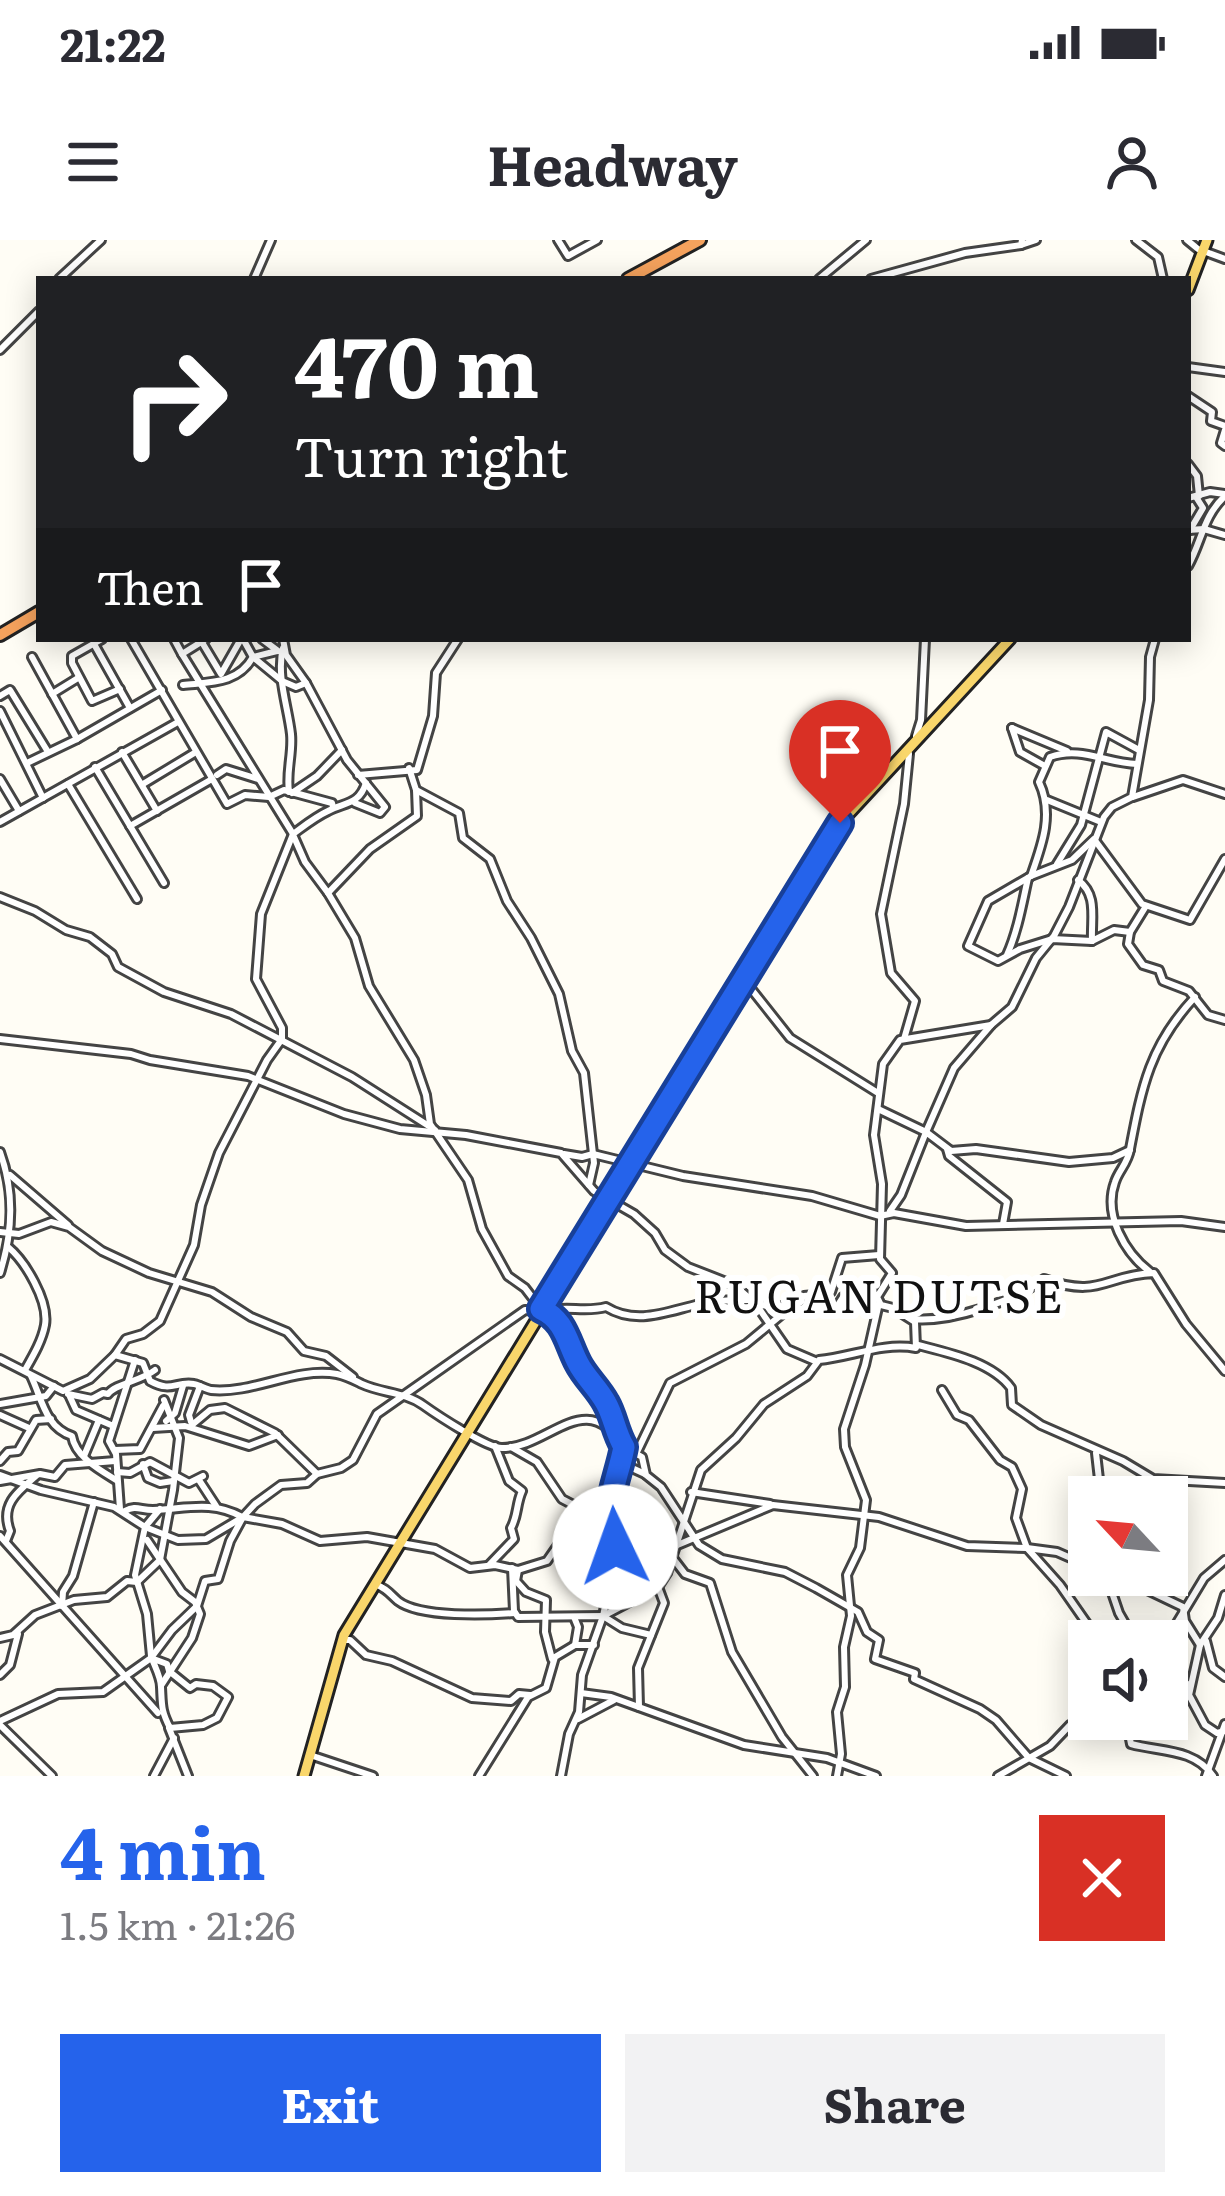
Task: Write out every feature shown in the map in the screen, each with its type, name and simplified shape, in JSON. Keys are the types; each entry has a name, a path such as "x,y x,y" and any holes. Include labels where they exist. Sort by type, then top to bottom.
{"highway":[{"path":"634,276 700,240"},
{"path":"0,635 36,614"}],"main road":[{"path":"1191,282 1205,246"},
{"path":"304,1776 343,1640 840,823 1007,642"}],"street":[{"path":"62,276 101,240"},
{"path":"255,276 271,240"},
{"path":"558,240 568,256 597,240"},
{"path":"829,275 866,240"},
{"path":"882,276 964,253 1036,240"},
{"path":"1136,240 1159,259 1162,276"},
{"path":"1187,240 1225,259"},
{"path":"0,350 36,313"},
{"path":"1191,367 1225,372"},
{"path":"1191,398 1212,412 1211,421 1225,428 1221,443 1225,446"},
{"path":"1191,468 1197,476 1194,497 1203,508 1191,527"},
{"path":"1194,497 1225,495"},
{"path":"1191,552 1209,511 1225,495"},
{"path":"1191,530 1225,536"},
{"path":"96,642 71,659 78,678 92,701 120,689"},
{"path":"98,642 130,708"},
{"path":"133,642 227,804 244,795 290,792 317,776 342,750"},
{"path":"176,642 271,795 305,862 356,938 369,986 414,1060 430,1124 468,1180 482,1229 508,1276 570,1338 576,1360 610,1410 616,1436"},
{"path":"182,653 203,642"},
{"path":"205,642 221,674 240,642"},
{"path":"244,642 282,681 296,687 306,683"},
{"path":"266,642 279,651"},
{"path":"282,642 279,651 292,740 286,771 290,792"},
{"path":"65,1392 90,1379 126,1339 160,1321 194,1245 201,1205 219,1153 282,1039 282,1028 256,979 261,914 293,834 333,807 352,803 383,813 385,807 342,750 286,655 283,642"},
{"path":"358,775 417,770 434,716 436,674 457,642"},
{"path":"904,1039 915,1001 891,973 881,914 921,720 925,642"},
{"path":"1132,797 1154,642"},
{"path":"213,659 279,651"},
{"path":"183,685 237,675 251,653"},
{"path":"32,657 77,739"},
{"path":"52,694 78,678"},
{"path":"0,697 10,690 48,752"},
{"path":"27,763 162,690"},
{"path":"0,711 43,798"},
{"path":"0,822 178,722"},
{"path":"1045,766 1020,752 1012,728 1067,751 1137,764"},
{"path":"1057,864 1083,818 1107,731 1139,750"},
{"path":"1006,959 1045,836 1047,800 1039,782 1052,755 1067,751"},
{"path":"122,752 157,811"},
{"path":"141,785 196,752"},
{"path":"95,767 164,883"},
{"path":"328,893 370,849 417,816 410,768"},
{"path":"130,826 226,770 260,780"},
{"path":"0,779 19,811"},
{"path":"883,1214 897,1202 954,1068 1012,1007 1036,958 1052,939 1112,807 1183,779 1225,794"},
{"path":"352,803 365,791 366,783"},
{"path":"1210,785 1225,783"},
{"path":"68,784 136,898"},
{"path":"416,790 459,813 463,838 490,859 507,901 555,984 572,1051 584,1073 593,1154 589,1185"},
{"path":"290,792 333,807"},
{"path":"1047,800 1101,823"},
{"path":"1094,839 1072,860 988,901 968,946 995,961 1052,939 1092,941 1114,930 1130,932"},
{"path":"1094,839 1126,887 1146,906 1190,920 1225,859"},
{"path":"1078,880 1092,898 1092,941"},
{"path":"0,897 35,910 66,930 91,937 112,954 118,967 164,992 231,1014 282,1039 436,1131"},
{"path":"1146,906 1128,944 1143,965 1159,970 1163,981 1195,997 1208,1016 1225,1020"},
{"path":"748,985 790,1038 878,1093"},
{"path":"1195,997 1169,1025 1151,1058 1130,1150 1114,1182 1114,1222 1135,1261 1160,1278 1186,1324 1225,1371"},
{"path":"837,1776 841,1763 837,1712 845,1687 844,1647 851,1608 847,1575 860,1548 866,1492 845,1448 844,1430 865,1365 878,1299 892,1274 880,1263 882,1184 873,1145 883,1064 896,1042 904,1039 991,1025"},
{"path":"0,1039 131,1054 256,1079 363,1120 400,1129 582,1157 593,1154 883,1214 966,1226 1190,1222 1225,1227"},
{"path":"878,1109 926,1132 1006,1202 1003,1224"},
{"path":"947,1149 1064,1162 1113,1158 1130,1150"},
{"path":"561,1153 589,1185 634,1214 676,1258 724,1279 752,1302 796,1356 819,1360 918,1345"},
{"path":"3,1162 102,1251 149,1273 212,1292 286,1332 304,1351 326,1356 356,1380"},
{"path":"3,1162 8,1247 32,1279 45,1314 46,1323 27,1371 51,1419 59,1431 72,1436 74,1447 86,1459 117,1477 154,1463 174,1478 191,1483 201,1478 216,1506"},
{"path":"5,1233 19,1234 39,1224 69,1226"},
{"path":"0,1273 8,1247"},
{"path":"637,1453 670,1382 740,1348 804,1295 831,1292 842,1258 879,1255"},
{"path":"912,1319 938,1319 981,1309 1044,1279 1087,1289 1150,1272"},
{"path":"814,1295 836,1308 855,1290 878,1299 912,1319 918,1345"},
{"path":"14,1479 122,1510 145,1527 178,1540 206,1539 243,1517 279,1486 308,1483 317,1474 353,1460 375,1416 525,1310 586,1312 606,1307 620,1316 652,1316 696,1304 752,1302 776,1308 794,1302"},
{"path":"918,1345 957,1354 999,1376 1008,1382 1010,1403 1016,1408 1153,1479 1225,1483"},
{"path":"115,1355 135,1360 151,1372"},
{"path":"0,1359 90,1400 151,1372"},
{"path":"109,1441 135,1360"},
{"path":"375,1584 390,1590 400,1603 442,1613 515,1613 525,1619 603,1616 658,1587 704,1466 764,1405 807,1376 819,1360"},
{"path":"151,1372 150,1382 161,1387 184,1384 214,1390 318,1373 356,1380 422,1403 449,1425 537,1462 562,1499 583,1510 611,1509"},
{"path":"171,1422 184,1384"},
{"path":"0,1404 46,1396 54,1386"},
{"path":"189,1425 200,1386"},
{"path":"0,1639 35,1615 90,1596 107,1597 127,1581 137,1582 160,1560 179,1442 161,1387"},
{"path":"942,1390 954,1411 969,1420 1000,1460 1012,1467 1022,1489 1016,1518 1028,1547 1084,1620"},
{"path":"65,1392 75,1409 112,1425"},
{"path":"115,1450 140,1449 156,1428 164,1400"},
{"path":"189,1425 219,1406 278,1435 317,1474"},
{"path":"0,1415 29,1429"},
{"path":"510,1447 590,1418 644,1460 646,1475"},
{"path":"0,1461 18,1450 36,1420 51,1419"},
{"path":"86,1459 99,1419"},
{"path":"156,1428 171,1422 189,1425 249,1446 278,1435"},
{"path":"92,1436 109,1441 115,1450 122,1510"},
{"path":"489,1565 514,1539 511,1528 522,1491 509,1481 495,1446"},
{"path":"561,1776 616,1552 609,1500 624,1447"},
{"path":"1094,1450 1099,1455 1100,1476"},
{"path":"0,1478 55,1477 65,1465 86,1459 116,1461"},
{"path":"143,1464 146,1477 159,1483 174,1478"},
{"path":"620,1469 630,1467 661,1487 699,1545 722,1558 785,1572 851,1608 878,1640 875,1659 915,1673 914,1679 980,1708 1029,1758 1066,1776"},
{"path":"40,1474 3,1509 10,1531 3,1539 170,1728"},
{"path":"691,1492 888,1519 967,1546 1028,1547 1068,1557"},
{"path":"62,1606 94,1502"},
{"path":"675,1546 773,1505"},
{"path":"122,1510 216,1506 288,1526 320,1541 359,1537 435,1549 470,1568 515,1568 547,1561 583,1510"},
{"path":"160,1509 145,1527 136,1569 151,1658 161,1687"},
{"path":"52,1776 0,1723 52,1696 100,1693 151,1658 197,1606 205,1581 218,1579 218,1569 243,1517"},
{"path":"574,1518 580,1544 598,1546 611,1538 625,1538 641,1545 632,1556 616,1552"},
{"path":"146,1537 200,1615 192,1638 161,1687 158,1706 188,1776"},
{"path":"672,1557 685,1574 710,1583 733,1652 782,1737 814,1776"},
{"path":"1178,1620 1204,1578 1225,1560"},
{"path":"515,1568 515,1613"},
{"path":"343,1640 350,1640 366,1655 392,1660 472,1698 511,1701 519,1694 530,1695 546,1688 552,1663 545,1600 526,1592 516,1580 515,1568"},
{"path":"638,1709 638,1668 664,1603 658,1587"},
{"path":"1130,1740 1131,1744 1174,1750 1210,1774 1224,1730 1205,1725 1190,1698 1190,1686 1203,1641 1218,1618 1225,1594"},
{"path":"1162,1596 1177,1603 1203,1641 1214,1668 1225,1677"},
{"path":"603,1616 622,1628 651,1635"},
{"path":"574,1617 578,1627 575,1645"},
{"path":"0,1675 10,1665 19,1630"},
{"path":"552,1663 575,1645 594,1645"},
{"path":"151,1658 167,1664 190,1688 208,1684 228,1696 217,1718 203,1725 170,1728"},
{"path":"581,1693 617,1700 744,1745 841,1763 876,1776"},
{"path":"479,1776 530,1695"},
{"path":"575,1721 617,1700"},
{"path":"998,1776 1050,1745 1068,1727"},
{"path":"154,1776 175,1738"},
{"path":"1218,1747 1225,1755"},
{"path":"310,1755 373,1776"}],"district":[{"name":"RUGAN DUTSE","path":"880,1293"}],"route":[{"path":"615,1547 609,1533 612,1514 608,1503 624,1447 603,1396 576,1360 570,1338 541,1309 840,823"}]}
